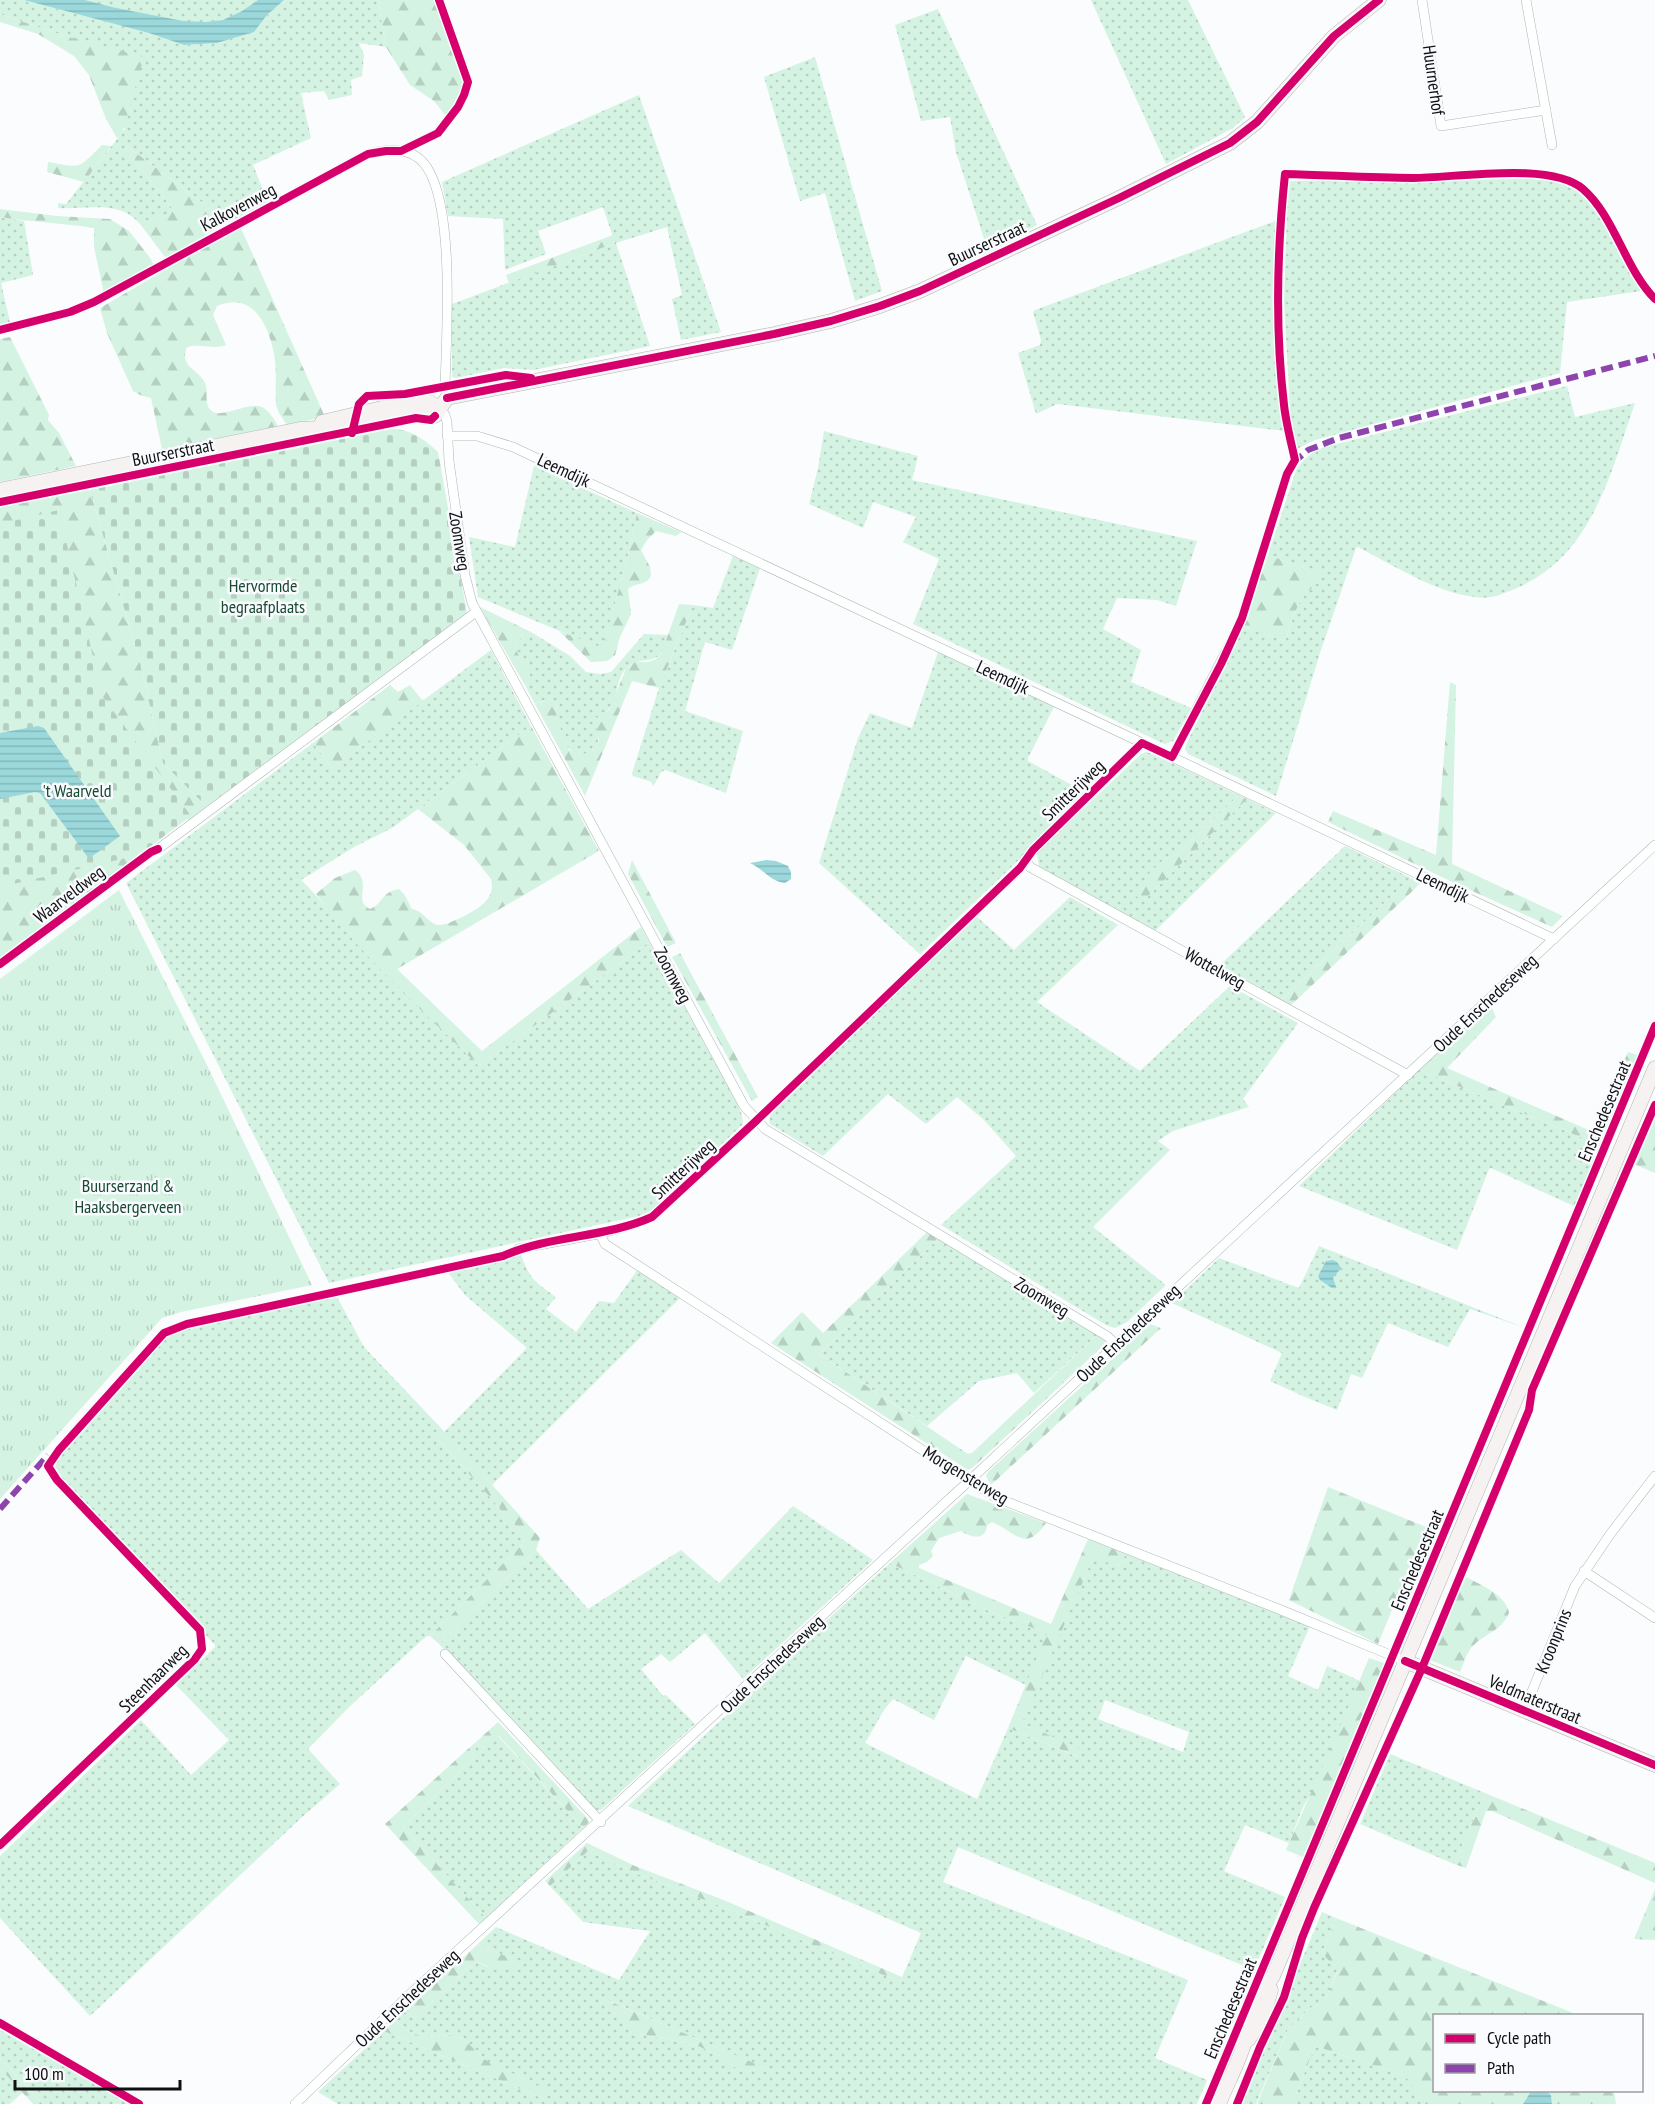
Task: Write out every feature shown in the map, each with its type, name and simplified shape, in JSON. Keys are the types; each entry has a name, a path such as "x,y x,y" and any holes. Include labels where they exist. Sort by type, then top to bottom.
{"main road":[{"name":"Buurserstraat","path":"0,490 300,429 340,428 411,410 426,411 440,408 841,318 920,291 1139,189 1230,143 1257,122 1334,36 1378,0"},
{"name":"Enschedesestraat","path":"1219,2104 1244,2045 1250,2022 1263,1991 1273,1976 1655,1068"},
{"name":"Veldmaterstraat","path":"1405,1661 1655,1765"}],"street":[{"name":"Huurnerhof","path":"1422,0 1441,126 1546,110"},
{"path":"1526,0 1552,145"},
{"name":"Kalkovenweg","path":"94,302 368,154 401,151 417,157 427,167 434,180 440,206 447,270 445,387 440,408"},
{"name":"Zoomweg","path":"440,408 447,436 448,461 465,575 476,612 744,1106 765,1129 803,1154 1107,1336 1116,1344"},
{"name":"Leemdijk","path":"447,436 477,436 513,447 1554,939"},
{"path":"158,849 476,612"},
{"path":"1172,757 1237,630"},
{"name":"Smitterijweg","path":"1025,859 1142,743"},
{"name":"Oude Enschedeseweg","path":"295,2104 408,1996 601,1822 1655,845"},
{"name":"Wottelweg","path":"1025,859 1030,867 1408,1075"},
{"name":"Smitterijweg","path":"518,1249 637,1223 660,1211 756,1121"},
{"name":"Morgensterweg","path":"599,1232 605,1244 995,1497 1405,1661"},
{"name":"Kroonprins","path":"1524,1711 1575,1586 1655,1476"},
{"path":"1584,1571 1655,1618"},
{"path":"445,1654 601,1822"},
{"path":"0,2023 139,2104"}],"green space":[{"path":"0,0 24,0 149,33 184,45 217,43 254,32 267,15 284,0 378,0 386,47 359,43 364,55 362,76 351,80 352,95 329,100 324,91 301,93 311,138 253,165 263,190 215,212 128,147 125,149 172,208 168,215 140,224 132,216 112,208 58,208 58,203 66,204 125,129 65,36 0,14"},
{"path":"85,0 258,0 222,20 190,22 154,17"},
{"path":"378,0 437,0 464,81 461,92 446,116 434,101 410,85 386,47"},
{"path":"1091,0 1188,0 1245,117 1233,128 1166,164"},
{"path":"938,9 1037,225 987,248 956,152 950,117 921,121 895,25"},
{"path":"0,14 65,36 144,57 122,134 117,138 106,119 89,75 74,56 38,34 0,22"},
{"path":"815,57 882,291 855,301 825,193 800,201 764,77"},
{"path":"639,95 721,332 681,340 672,299 682,295 667,227 616,243 650,346 533,370 503,368 452,377 452,304 615,243 603,207 538,231 546,254 505,270 503,219 448,216 442,182"},
{"path":"102,145 111,146 84,182 47,172 48,162 78,165"},
{"path":"128,147 215,212 263,190 268,202 165,257 140,224 167,215 172,208 125,149"},
{"path":"1535,179 1560,182 1584,195 1596,211 1641,291 1567,302 1560,373 1315,440 1297,449 1291,429 1284,300 1288,181"},
{"path":"0,209 57,216 110,219 129,231 151,259 153,265 104,294 94,247 94,228 0,217"},
{"path":"0,217 24,221 33,275 1,283 10,322 0,325"},
{"path":"1278,220 1276,299 1285,431 1057,404 1036,414 1018,353 1040,345 1041,340 1033,312 1035,310"},
{"path":"240,226 325,417 287,425 276,405 275,360 263,321 249,306 229,302 217,306 213,315 226,345 187,347 185,359 204,381 208,406 213,412 221,413 251,406 262,407 278,426 162,449 151,398 133,391 107,333 100,308"},
{"path":"613,235 615,243 509,283 506,275"},
{"path":"10,337 49,415 48,420 59,433 76,466 0,482 0,339"},
{"path":"1567,386 1575,417 1635,403 1596,508 1582,532 1565,554 1544,572 1519,587 1498,595 1481,598 1445,590 1430,584 1356,548 1320,653 1276,796 1188,754 1185,749 1186,745 1243,626 1285,641 1301,600 1322,574 1268,555 1296,470 1305,459 1325,447"},
{"name":"Hervormde begraafplaats","path":"399,429 423,439 438,452 467,613 208,808 163,763 141,667 90,490"},
{"path":"824,431 918,456 912,480 1197,541 1176,606 1157,600 1117,598 1103,629 1141,650 1131,682 1191,708 1173,741 1165,744 1156,740 913,624 939,559 903,542 916,517 873,502 863,528 809,504"},
{"path":"534,466 637,513 603,649 478,597 469,537 515,547"},
{"path":"90,490 141,667 163,763 208,808 189,821 128,739 0,549 0,507"},
{"name":"'t Waarveld","path":"59,510 102,696 191,816 139,855 0,887 0,524"},
{"path":"637,513 681,532 676,536 656,531 647,540 641,550 650,567 651,576 646,582 628,589 631,614 620,637 615,655 607,661 591,662 559,631 603,648"},
{"path":"1268,555 1323,574 1301,600 1285,641 1243,626"},
{"path":"733,556 760,568 732,650 705,642 685,711 743,731 726,793 665,770 661,772 653,787 652,782 633,776 632,773 659,688 693,605 713,608"},
{"path":"679,604 693,605 659,688 632,681 585,796 535,704 549,700 556,703 557,719 569,750 581,755 593,750 599,741 595,719 609,710 626,669 635,662 648,662 656,659 662,652"},
{"path":"480,607 531,632 522,635 515,647 529,671 530,676 526,687"},
{"path":"531,632 570,656 586,672 601,674 611,672 644,634 668,635 661,654 639,661 623,672 614,701 604,714 595,719 599,736 597,746 589,753 581,755 574,752 564,741 559,726 556,703 544,701 535,704 526,687 529,681 528,671 515,647 522,635"},
{"path":"491,650 531,726 392,828 354,847 301,880 362,949 479,1066 649,942 737,1103 743,1124 652,1210 639,1216 329,1283 126,883 313,743 332,768"},
{"path":"938,652 1054,707 1028,761 1088,794 920,954 819,863 858,738 870,713 912,728"},
{"path":"1450,682 1456,685 1452,864 1563,916 1552,927 1328,822 1333,811 1436,855"},
{"path":"390,685 398,692 410,685 423,701 332,768 313,743"},
{"path":"531,726 599,851 397,969 482,1051 641,927 649,942 479,1066 373,962 316,894 335,878 355,870 362,880 363,901 370,909 385,895 399,889 412,909 440,925 458,919 483,904 491,893 491,879 464,845 418,809"},
{"path":"1146,752 1239,795 1178,854 1162,861 1143,901 1247,799 1276,813 1154,932 1043,871 1039,866 1037,853 1141,754"},
{"path":"1239,795 1247,799 1143,901 1136,896 1150,872 1162,861 1178,854"},
{"path":"0,799 120,836 138,859 0,961"},
{"path":"1345,846 1411,878 1280,1001 1218,967"},
{"path":"632,860 676,943 667,947 628,874"},
{"path":"1411,878 1421,883 1289,1007 1280,1001"},
{"name":"Buurserzand & Haaksbergerveen","path":"119,890 206,1063 312,1285 162,1318 0,1499 0,979"},
{"path":"1070,897 1118,925 1037,1002 1140,1071 1230,986 1298,1023 1243,1099 1249,1107 1173,1131 1158,1141 1170,1150 1093,1227 1166,1285 1127,1322 1115,1328 1106,1325 941,1225 1016,1156 984,1120 957,1097 926,1124 888,1094 823,1156 770,1124 771,1115 775,1110 976,916 1014,950"},
{"path":"680,953 758,1097 752,1101 672,957"},
{"path":"1490,1004 1496,1017 1447,1068 1593,1132 1628,1052 1640,1056 1602,1146 1419,1070"},
{"path":"1419,1070 1602,1146 1576,1207 1491,1168 1457,1250 1299,1186"},
{"path":"1655,1112 1655,1173 1629,1162"},
{"path":"927,1232 938,1239 819,1354 968,1454 972,1453 1098,1334 1105,1341 1104,1345 968,1470 771,1343 802,1312 823,1333"},
{"path":"938,1239 1098,1334 1034,1393 1017,1373 979,1381 927,1426 819,1354"},
{"path":"1319,1246 1525,1328 1470,1309 1448,1347 1388,1323 1362,1378 1351,1374 1337,1410 1270,1381 1282,1353 1172,1303 1219,1258 1299,1288"},
{"path":"521,1254 534,1279 556,1297 546,1309 576,1332 599,1301 614,1303 638,1269 681,1297 492,1485 443,1433 527,1348 465,1295 446,1270"},
{"path":"335,1293 364,1347 440,1427 434,1435 524,1535 523,1544 430,1636 421,1641 348,1708 308,1749 340,1784 90,2016 0,1918 0,1856 141,1720 191,1775 229,1740 176,1685 215,1645 49,1464 167,1332 204,1320"},
{"path":"1150,1324 1161,1328 991,1485 986,1476 988,1472"},
{"path":"440,1427 540,1538 536,1550 439,1644 430,1636 523,1544 524,1535 434,1435"},
{"path":"1328,1487 1426,1527 1378,1644 1289,1600"},
{"path":"967,1494 1046,1523 1039,1532 1026,1539 992,1522 987,1525 981,1536 969,1535 961,1531 939,1538 931,1551 933,1556 927,1562 919,1565 919,1568 1051,1624 1088,1539 1126,1554 1119,1566 1093,1558 1022,1723 1078,1748 1079,1757 1008,1728 1047,1633 991,1612 890,1563"},
{"path":"793,1506 873,1560 743,1679 705,1633 670,1662 661,1654 641,1669 663,1696 666,1695 695,1724 601,1810 596,1810 439,1644 536,1550 588,1609 681,1550 719,1583"},
{"path":"1126,1554 1310,1626 1288,1676 1318,1690 1327,1666 1360,1681 1317,1784 1303,1807 1289,1843 1245,1825 1224,1871 1285,1897 1254,1970 958,1847 943,1882 1188,1980 1155,2058 1207,2080 1197,2104 338,2104 318,2092 384,2031 544,2099 484,2059 464,2039 450,2035 423,2037 408,2031 395,2020 405,2012 415,2018 476,1961 487,1967 523,1964 478,1944 496,1927 619,1980 650,1931 583,1922 550,1886 588,1851 633,1872 723,1907 900,1982 921,1933 628,1806 890,1563 991,1612 1048,1633 1026,1685 966,1656 934,1720 893,1699 865,1743 977,1799 1008,1728 1078,1757 1077,1748 1021,1724 1093,1557 1119,1566","holes":["1105,1700 1189,1732 1183,1752 1098,1719","608,2000 764,2068 739,2070 720,2056 698,2046 641,2034"]},
{"path":"1466,1577 1498,1596 1509,1613 1498,1628 1471,1649 1460,1672 1430,1660"},
{"path":"1369,1658 1384,1663 1303,1857 1286,1850"},
{"path":"498,1722 588,1819 589,1822 583,1828 499,1736 484,1749 476,1742"},
{"path":"498,1736 583,1828 486,1918 403,1827 475,1757 469,1748 476,1742 484,1749"},
{"path":"469,1748 475,1757 403,1827 486,1918 479,1924 385,1824"},
{"path":"1390,1754 1485,1793 1454,1864 1360,1824"},
{"path":"1485,1793 1655,1863 1655,1883 1492,1811 1486,1811 1466,1868 1454,1864"},
{"path":"587,1843 635,1866 726,1901 902,1977 900,1982 723,1907 633,1872 588,1851 550,1886 545,1881"},
{"path":"1655,1889 1655,1940 1634,1939"},
{"path":"1322,1912 1336,1918 1322,1953 1338,1970 1324,2002 1310,2008 1288,2029 1256,2104 1241,2104"},
{"path":"1336,1918 1576,2014 1433,2014 1433,2092 1530,2092 1523,2104 1422,2104 1410,2081 1400,2074 1315,2046 1292,2104 1257,2104 1288,2029 1310,2008 1324,2002 1338,1971 1322,1953"},
{"path":"478,1944 524,1964 495,1970 476,1961 415,2018 405,2012"},
{"path":"607,2000 765,2068 739,2070 720,2056 698,2046 641,2034 614,2014"},
{"path":"395,2020 408,2031 423,2037 450,2035 464,2039 484,2059 546,2090 544,2099 384,2031"},
{"path":"0,2030 129,2104 43,2104 0,2058"},
{"path":"1315,2046 1400,2074 1410,2080 1422,2104 1292,2104"},
{"path":"0,2058 43,2104 33,2104 0,2068"},
{"path":"0,2068 23,2092 10,2104 0,2104"},
{"path":"1547,2092 1614,2092 1616,2104 1552,2104 1551,2095"}],"water":[{"path":"24,0 85,0 183,21 206,22 223,20 258,0 284,0 267,15 254,32 217,43 184,45 149,33"},
{"path":"38,726 44,728 120,836 91,857 87,856 40,793 0,799 0,733"},
{"path":"766,860 788,866 791,879 785,883 780,882 750,863"},
{"path":"1333,1260 1341,1268 1333,1278 1336,1287 1332,1288 1318,1276 1326,1261"},
{"path":"1530,2092 1547,2092 1551,2095 1552,2104 1523,2104"}],"marked path":[{"path":"1293,463 1308,450 1339,438 1655,356"},
{"path":"0,1509 48,1455"}],"cycle path":[{"path":"0,330 70,312 94,302 368,154 401,151 438,133 458,107 468,82 439,0"},
{"path":"447,398 774,334 831,321 920,291 1119,198 1230,143 1257,122 1334,36 1379,0"},
{"name":"Steenhaarweg","path":"0,1845 195,1659 202,1649 200,1630 57,1480 48,1466 59,1450 164,1333 187,1324 503,1256 540,1244 616,1229 652,1217 756,1121 1020,868 1033,850 1142,743 1172,757 1221,664 1242,618 1287,474 1295,460 1285,412 1279,348 1279,260 1285,174 1413,178 1526,173 1549,175 1568,180 1583,189 1604,214 1636,273 1655,299"},
{"path":"352,433 359,404 367,396 405,394 506,375 531,378"},
{"path":"0,502 416,418 431,420 435,416"},
{"name":"Waarveldweg","path":"0,964 158,849"},
{"path":"1206,2104 1655,1026"},
{"path":"1237,2104 1260,2047 1284,1997 1314,1908 1422,1668 1529,1410 1532,1390 1655,1105"},
{"path":"1405,1661 1655,1765"},
{"path":"0,2023 139,2104"}]}
